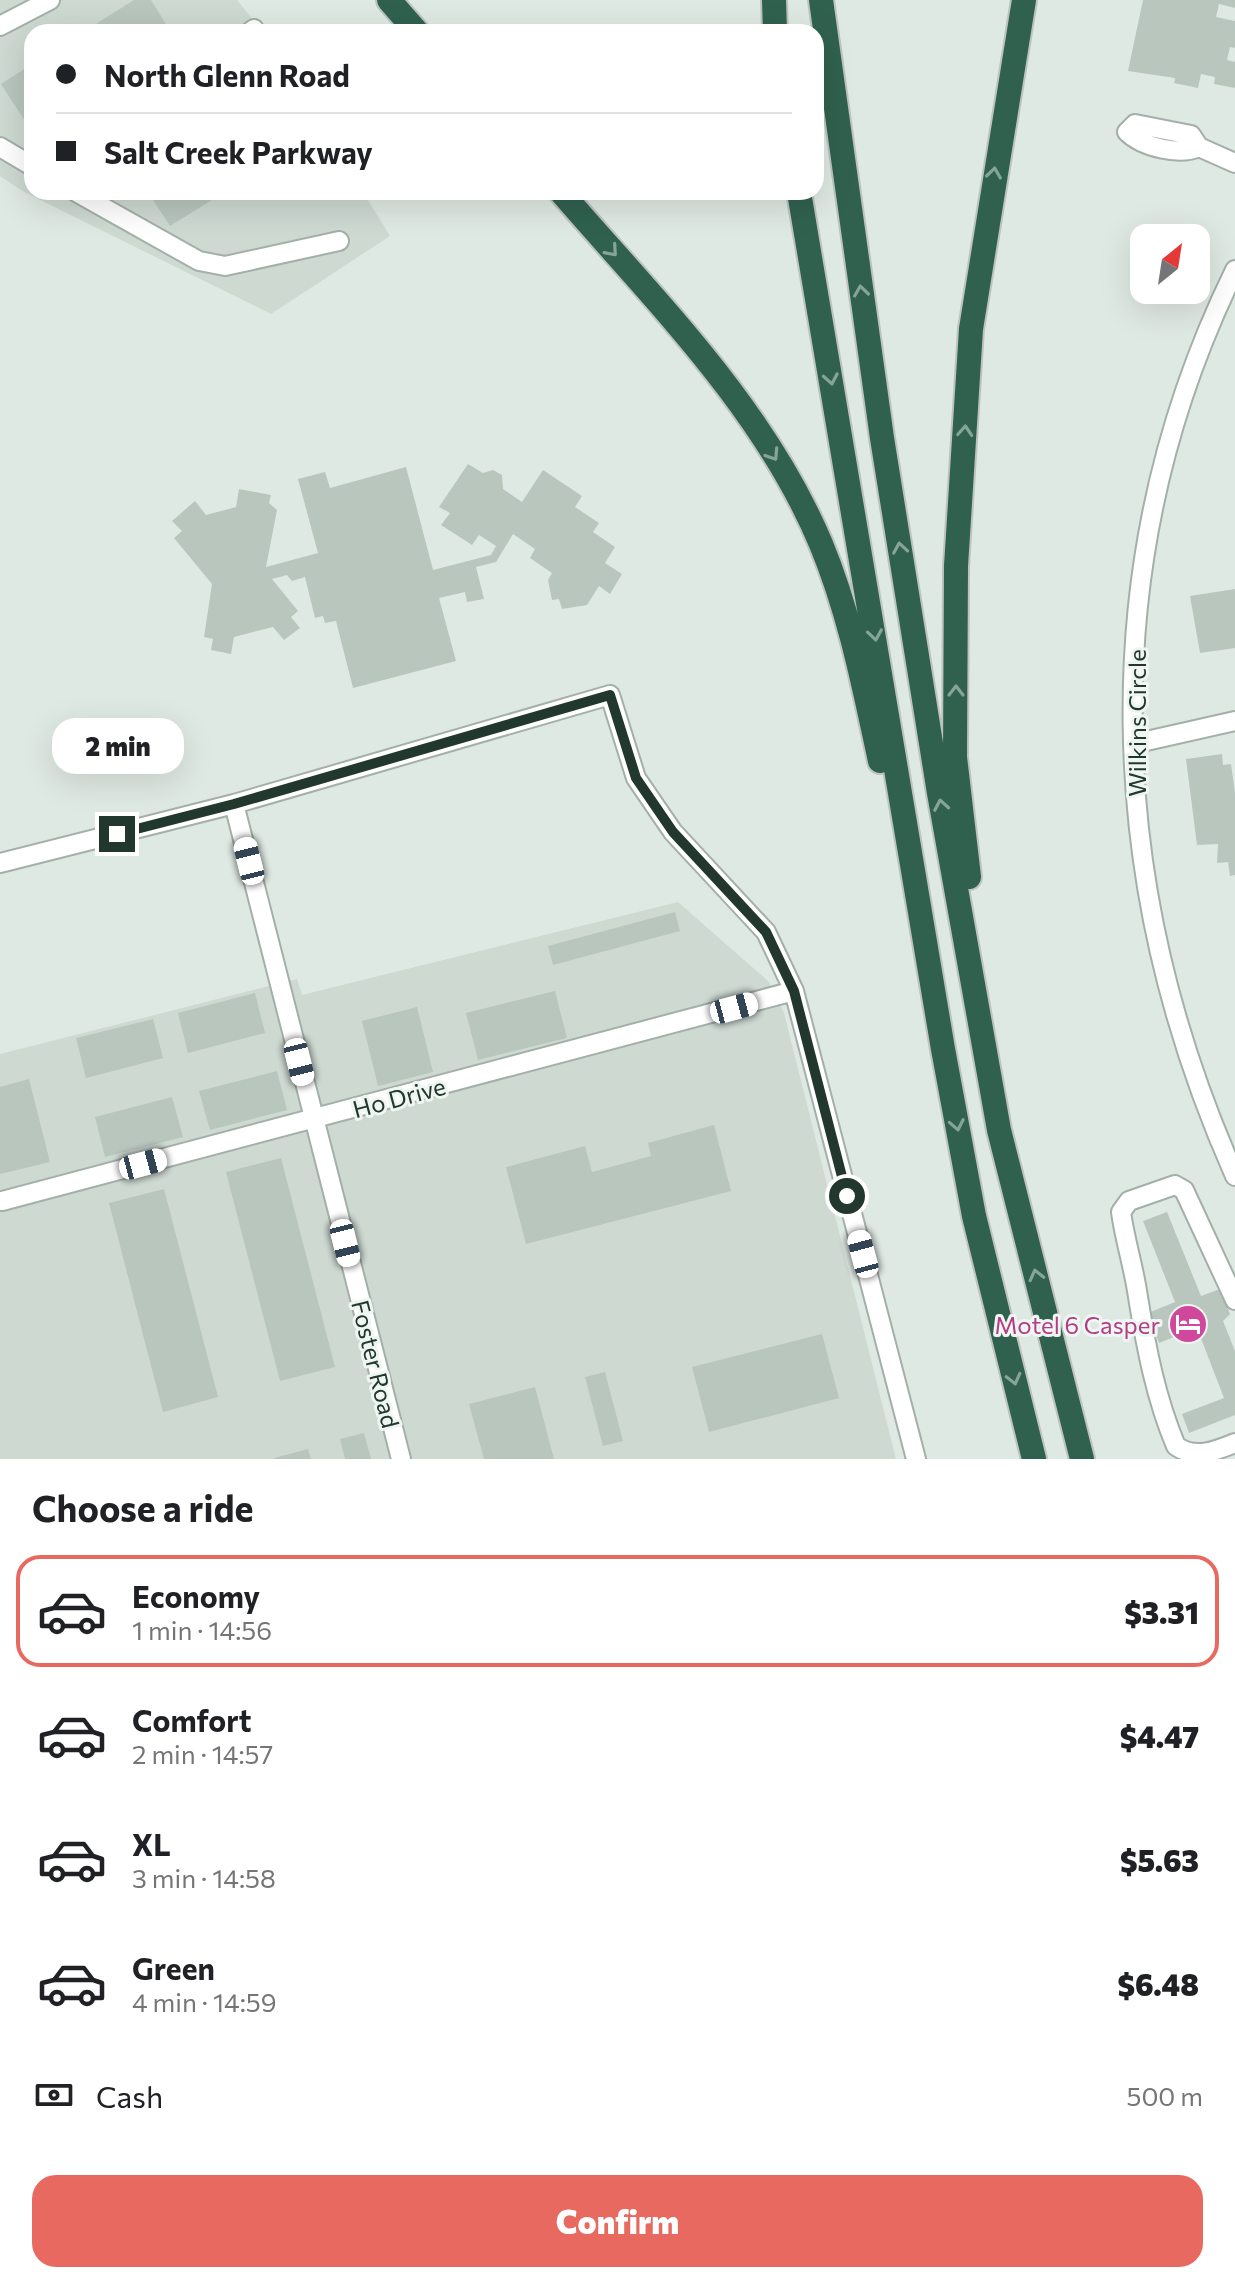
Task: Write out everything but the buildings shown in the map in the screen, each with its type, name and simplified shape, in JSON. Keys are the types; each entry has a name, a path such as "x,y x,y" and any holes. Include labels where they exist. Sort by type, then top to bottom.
{"highway":[{"path":"774,0 775,24"},
{"path":"821,0 885,453 939,793 999,1130 1082,1459"},
{"path":"999,1130 955,757 956,566 971,329 1024,0"},
{"path":"389,1 410,24"},
{"path":"568,200 731,390 781,468 820,542 852,632 943,1049"},
{"path":"800,200 943,1049 974,1216 1034,1459"}],"street":[{"path":"0,26 50,0"},
{"path":"0,147 24,161"},
{"path":"1199,147 1234,167"},
{"path":"90,200 199,261 225,266 339,241"},
{"name":"Wilkins Circle","path":"1235,270 1184,397 1158,492 1139,604 1133,669 1134,787 1149,912 1163,977 1206,1112 1235,1176"},
{"path":"0,863 234,804 610,695 636,778 673,832 766,932 794,991 916,1459"},
{"path":"1133,744 1234,725"},
{"name":"Foster Road","path":"234,804 401,1459"},
{"name":"Ho Drive","path":"2,1201 794,991"},
{"path":"1235,1300 1184,1190 1175,1185 1129,1201 1121,1212 1126,1251 1138,1295 1141,1332 1176,1446 1185,1456 1199,1458 1235,1443"}],"shaded area":[{"path":"0,0 237,0 256,24 24,24 24,192 0,176"},
{"path":"40,200 368,200 390,236 271,314"},
{"path":"678,902 769,982 784,1013 896,1459 0,1459 0,1054 297,979 302,995"}],"place":[{"name":"Motel 6 Casper","path":"1188,1324"}],"route":[{"path":"117,834 234,804 610,695 636,778 673,832 766,932 776,952 794,991 847,1196"}]}
